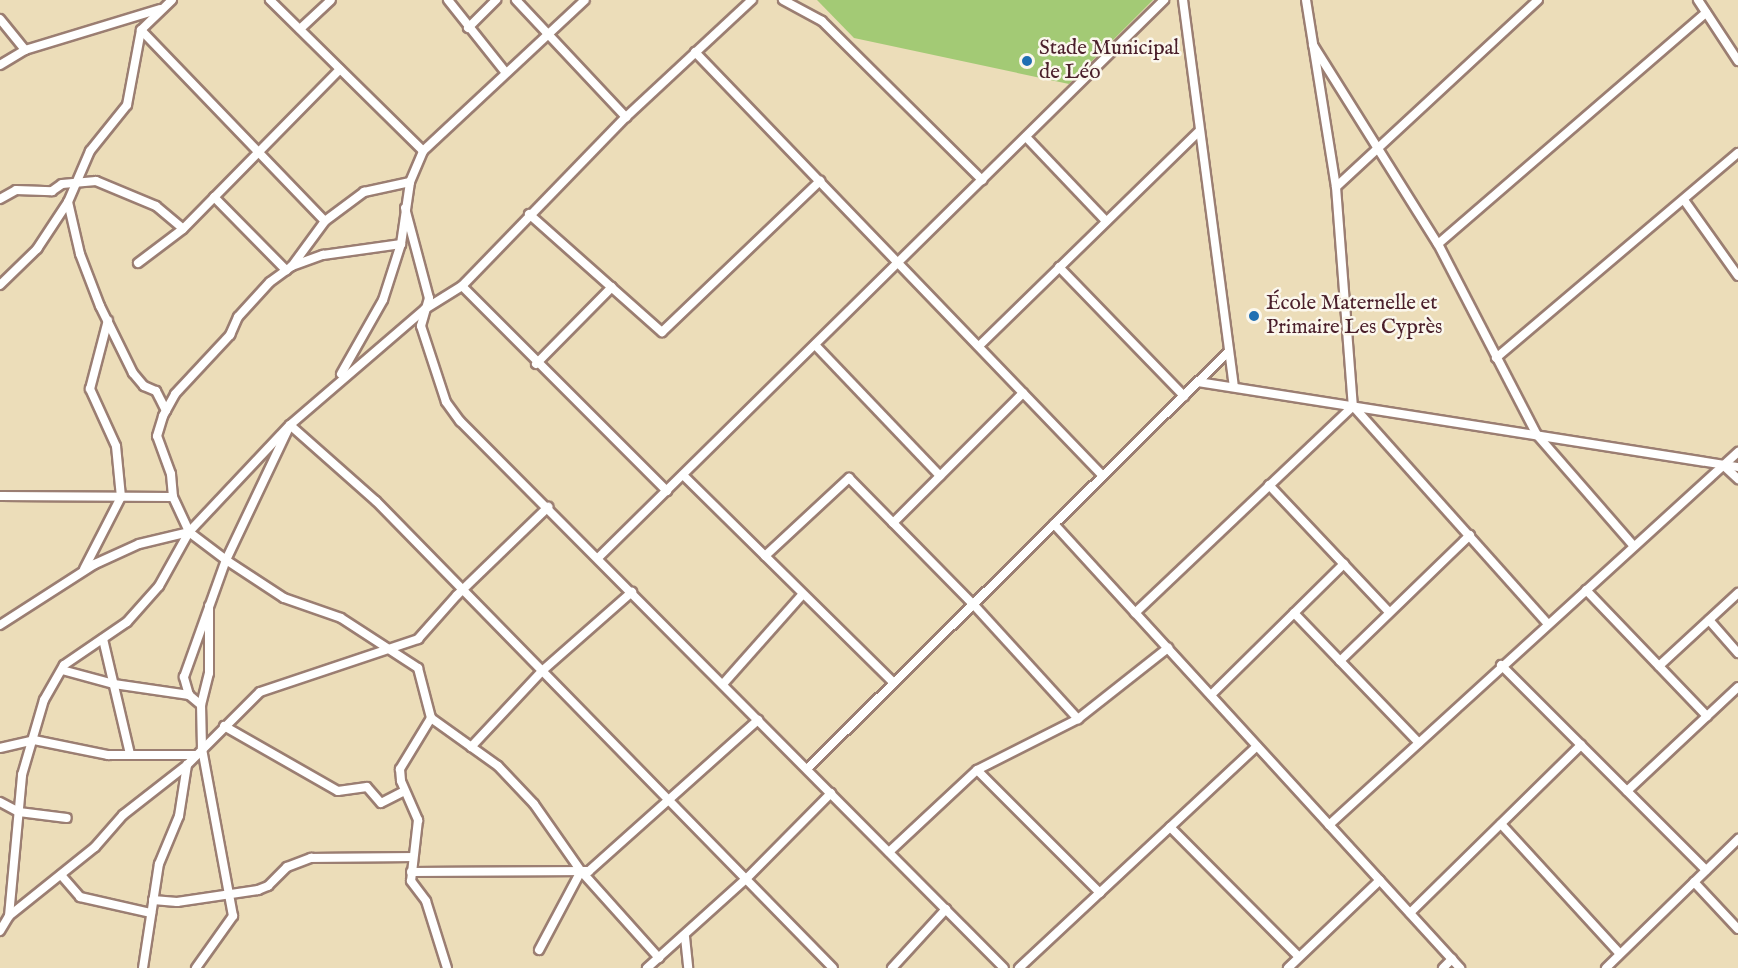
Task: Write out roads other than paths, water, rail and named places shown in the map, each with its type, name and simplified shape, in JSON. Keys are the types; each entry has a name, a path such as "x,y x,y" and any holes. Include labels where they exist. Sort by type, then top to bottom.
{"street":[{"path":"0,285 37,249 68,202 74,183 90,151 127,105 141,30 172,0"},
{"path":"270,0 423,151"},
{"path":"300,29 331,0"},
{"path":"448,0 506,73"},
{"path":"468,28 496,0"},
{"path":"516,0 626,117"},
{"path":"338,380 383,300 400,244 410,182 423,151 585,0"},
{"path":"3,924 26,752 34,740 44,700 62,670 127,622 159,586 189,532 290,424 338,380 425,309 462,286 529,213 626,117 752,0"},
{"path":"783,0 822,21 982,180"},
{"path":"598,558 1164,0"},
{"path":"1183,0 1233,386"},
{"path":"1306,0 1336,186 1353,406 1548,624"},
{"path":"1336,186 1380,148 1538,0"},
{"path":"1698,0 1738,61"},
{"path":"0,65 25,50 163,8"},
{"path":"1438,244 1707,13"},
{"path":"0,19 25,50"},
{"path":"141,30 260,150 325,221"},
{"path":"1311,42 1380,148 1438,244 1537,435 1634,546"},
{"path":"695,52 899,261 1103,476"},
{"path":"138,263 183,229 340,69"},
{"path":"979,345 1199,131"},
{"path":"1026,137 1106,221"},
{"path":"1496,358 1738,153"},
{"path":"0,199 16,190 52,191 74,183 96,181 156,206 183,229"},
{"path":"529,213 662,332 820,181"},
{"path":"410,182 364,192 325,221 289,268 238,317 230,335 175,394 166,411 158,436 171,474 173,496 189,532 226,560 284,598 341,618 418,668 430,718 498,766 534,804 581,871 659,958"},
{"path":"214,197 289,268"},
{"path":"1683,200 1738,276"},
{"path":"68,202 80,254 108,320 133,373 144,386 156,391 166,411"},
{"path":"405,208 429,298 421,326 446,402 460,421 1004,968"},
{"path":"289,268 323,255 400,244"},
{"path":"1059,267 1184,396"},
{"path":"462,286 536,364 667,491"},
{"path":"536,364 612,287"},
{"path":"84,569 121,497 116,446 90,389 108,320"},
{"path":"814,345 940,476"},
{"path":"807,769 1228,352"},
{"path":"1198,382 1738,467"},
{"path":"893,523 1023,393"},
{"path":"1135,613 1353,406"},
{"path":"189,695 184,677 208,603 290,424"},
{"path":"290,424 376,501 833,968"},
{"path":"1329,825 1501,665 1738,452"},
{"path":"1723,465 1738,480"},
{"path":"683,475 894,683"},
{"path":"765,556 849,478 973,604 1078,718"},
{"path":"1269,485 1388,611"},
{"path":"0,496 173,496"},
{"path":"3,924 95,847 123,815 187,765 260,692 332,665 389,650 418,639 548,507"},
{"path":"1054,525 1460,968"},
{"path":"0,625 84,569 139,543 189,532"},
{"path":"1340,661 1388,611 1470,536"},
{"path":"1211,695 1344,564"},
{"path":"1586,590 1707,716"},
{"path":"471,747 542,671 632,592"},
{"path":"1659,666 1738,593"},
{"path":"723,684 803,594"},
{"path":"196,968 233,916 231,894 216,837 199,752 201,705 209,673 208,603"},
{"path":"1294,613 1419,743"},
{"path":"1709,620 1738,653"},
{"path":"103,639 130,754"},
{"path":"889,852 976,770 1078,718 1168,648"},
{"path":"1501,665 1706,870"},
{"path":"62,670 114,684 189,695 201,705"},
{"path":"1627,791 1738,687"},
{"path":"430,718 400,769 403,792 418,820 411,881 422,892 434,922 447,968"},
{"path":"411,872 589,871 758,720"},
{"path":"224,726 338,791 367,787 381,803 403,792"},
{"path":"0,748 34,740 108,755 199,752"},
{"path":"1410,913 1581,745"},
{"path":"1020,968 1257,746"},
{"path":"143,968 159,864 178,816 187,765"},
{"path":"976,770 1100,893"},
{"path":"647,968 685,937 746,879 831,793"},
{"path":"0,802 19,812 68,818"},
{"path":"1501,824 1620,954"},
{"path":"1170,827 1299,957"},
{"path":"1606,968 1738,839"},
{"path":"153,900 177,902 268,886 287,867 311,858 412,857"},
{"path":"539,951 581,871"},
{"path":"61,875 80,897 151,913"},
{"path":"1288,968 1380,880"},
{"path":"1694,882 1738,929"},
{"path":"892,968 946,909"},
{"path":"685,937 688,968"},
{"path":"1443,968 1452,959"}],"place":[{"name":"Stade Municipal de Léo","path":"1027,61"},
{"name":"École Maternelle et Primaire Les Cyprès","path":"1254,316"}]}
